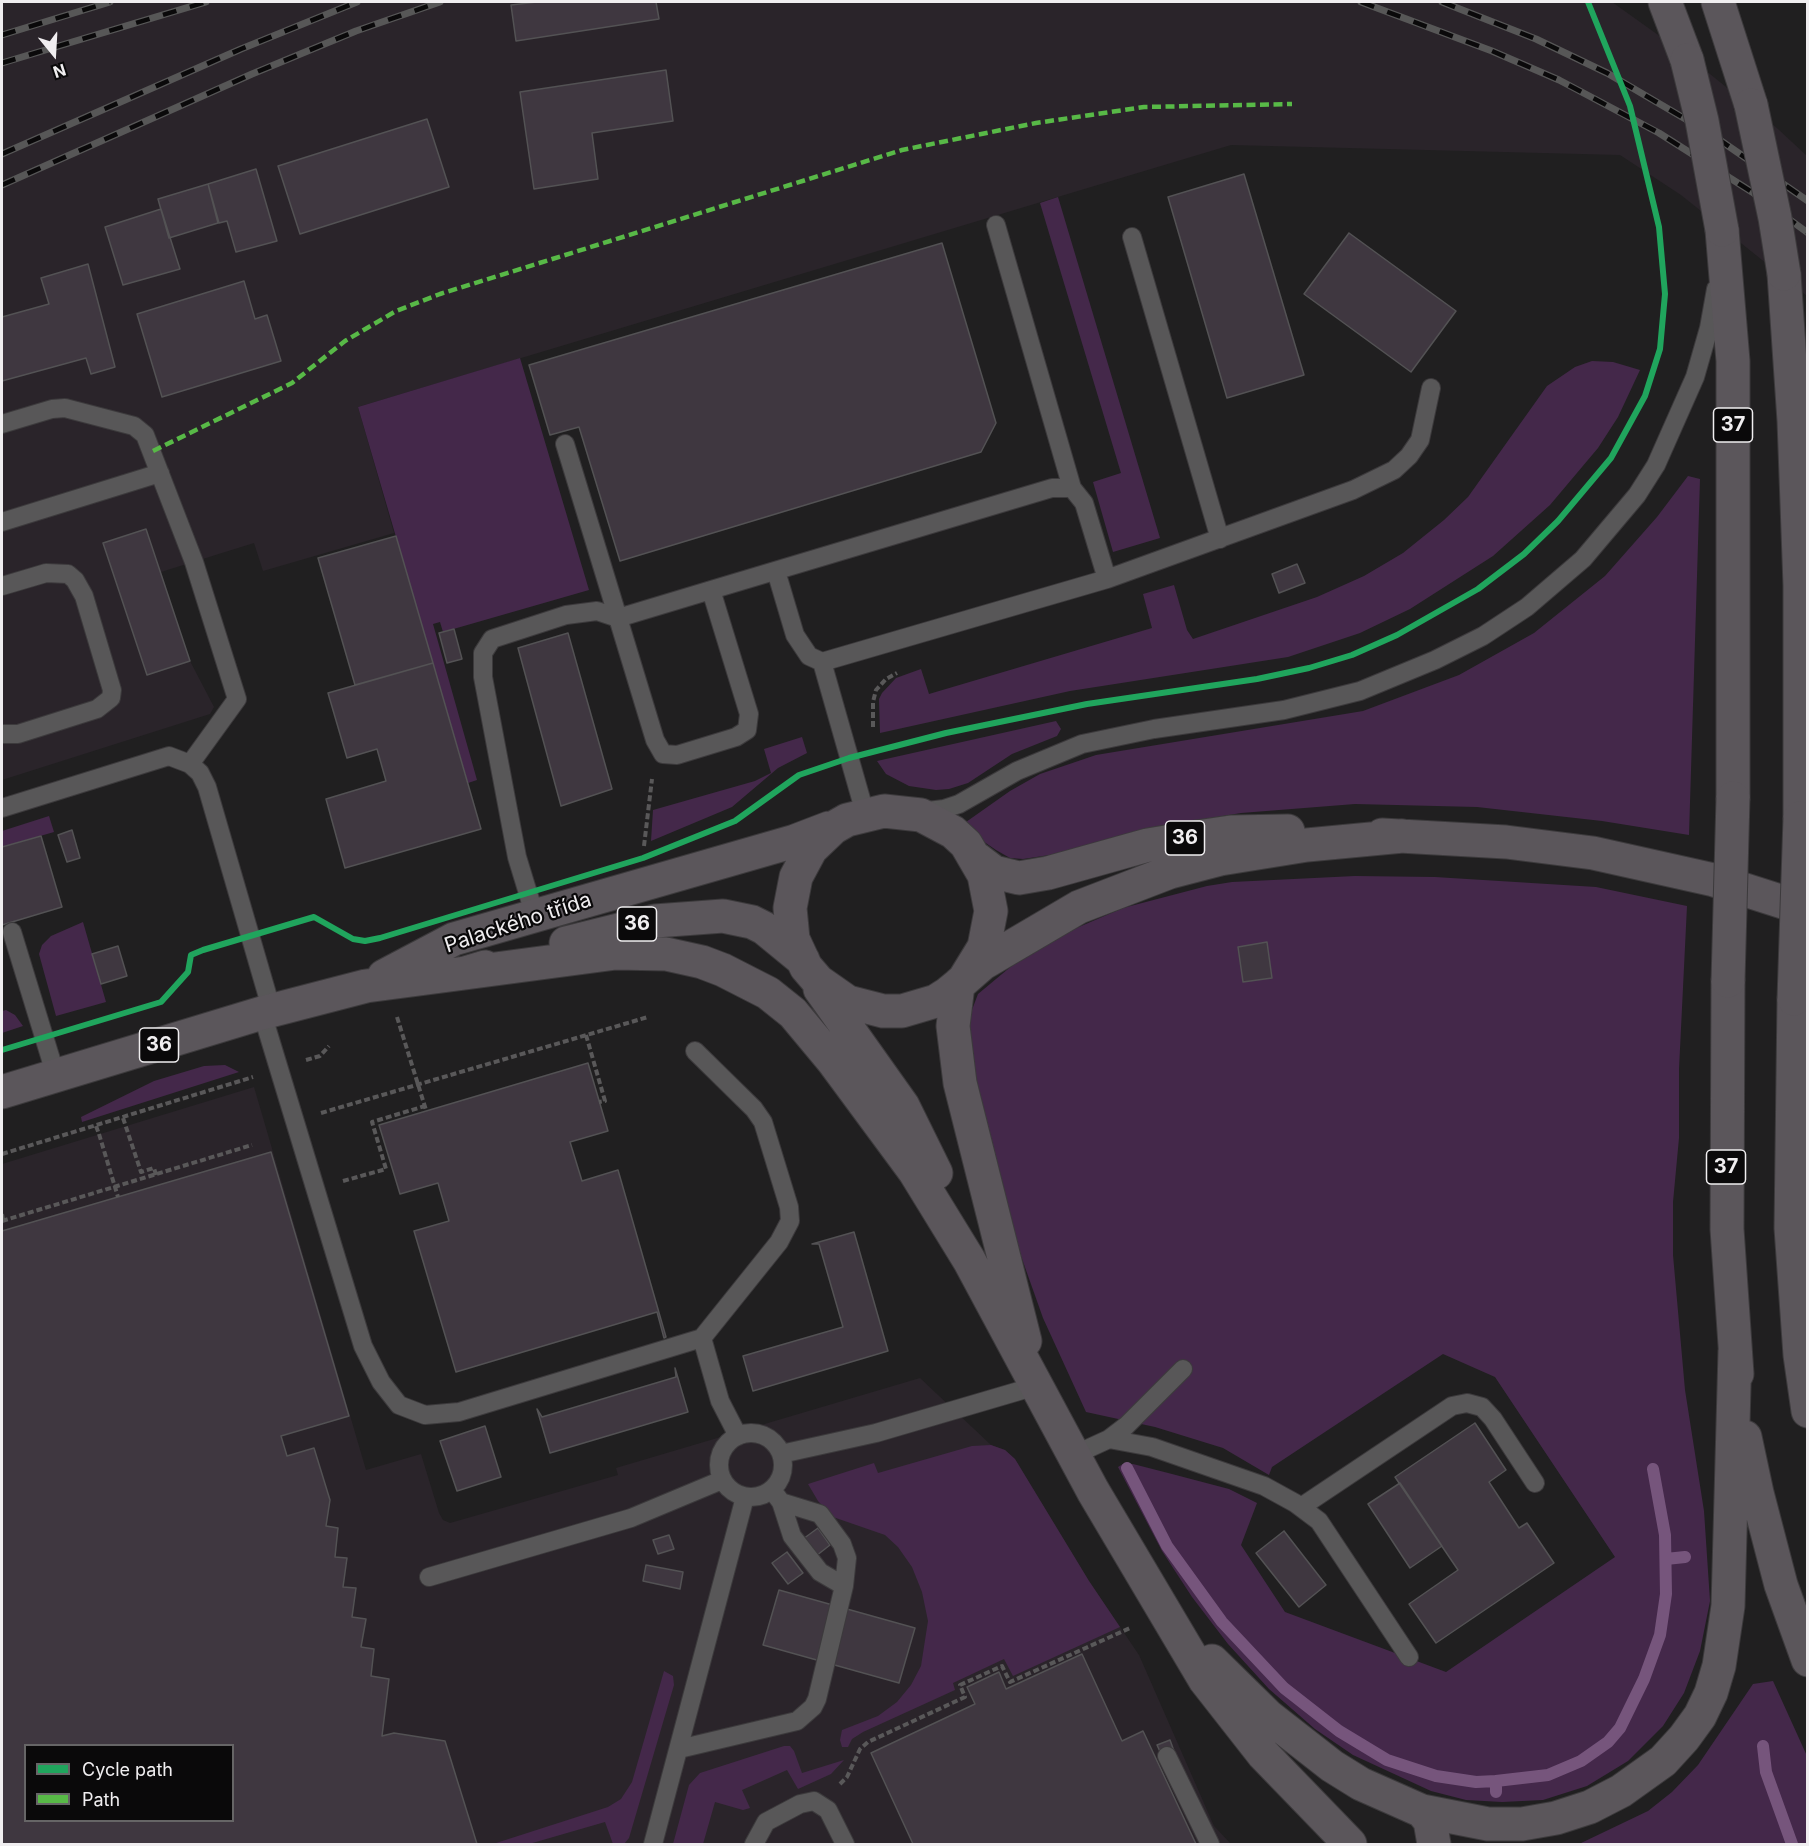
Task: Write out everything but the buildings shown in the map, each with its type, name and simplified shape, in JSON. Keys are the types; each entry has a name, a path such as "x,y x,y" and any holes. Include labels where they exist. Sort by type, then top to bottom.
{"main road":[{"name":"37","path":"1665,2 1687,60 1704,131 1722,230 1732,361 1733,798 1728,981 1727,1229 1735,1351 1740,1402 1757,1493 1781,1585 1808,1660"},
{"path":"1718,2 1752,105 1773,206 1784,274 1794,421 1800,574 1800,818 1794,999 1791,1228 1798,1333 1808,1411"},
{"name":"36","path":"904,812 938,822 966,844 976,858 989,893 991,911 984,947 962,981 936,1000 919,1007 883,1011 848,1002 818,981 805,963 793,939 790,923 792,892 796,877 811,849 833,828 856,817 904,812"},
{"name":"Palackého třída","path":"366,986 454,939 795,842 856,817"},
{"name":"36","path":"976,858 994,872 1019,878 1048,873 1148,845 1231,832 1313,831 1403,836"},
{"path":"1036,1386 960,1083 953,1026 962,981 998,954 1079,907 1170,872 1220,859 1296,847 1403,836 1506,842 1593,853 1714,880 1808,910"},
{"name":"Palackého třída","path":"2,1092 267,1012 366,986 465,973 608,931 655,921 697,916 723,916 752,922 774,935 805,963"},
{"path":"465,973 616,953 644,952 702,962 747,981 793,1013 891,1136 969,1260 1113,1526 1185,1648 1225,1708 1263,1754 1350,1845"},
{"path":"805,963 903,1106 937,1175 969,1260"},
{"path":"1113,1526 1194,1641 1234,1685 1268,1716 1332,1766 1361,1784 1422,1811 1488,1824 1522,1824 1556,1818 1590,1807 1621,1791 1663,1761 1700,1716 1711,1693 1719,1666 1728,1606 1735,1351"},
{"path":"1422,1811 1430,1821 1434,1845"}],"lane":[{"path":"996,225 1072,488 1084,502 1107,579"},
{"path":"904,812 927,812 959,804 1017,771 1082,744 1154,729 1284,710 1360,691 1436,660 1483,636 1527,607 1583,559 1637,495 1656,465 1695,377 1709,328 1722,230"},
{"path":"1132,237 1220,539"},
{"path":"776,571 795,635 809,656 822,662 1107,579 1353,490 1394,470 1420,440 1431,388"},
{"path":"2,424 52,409 65,408 134,426 145,435 194,562 237,699 190,764"},
{"path":"565,444 655,740 663,754 670,756 736,737 747,730 748,714 711,590"},
{"path":"2,522 160,473"},
{"path":"535,915 517,857 483,676 483,653 492,639 566,615 597,610 618,618 1052,488 1072,488"},
{"path":"2,586 46,573 68,574 75,580 84,596 112,690 111,698 97,709 18,734 2,734"},
{"path":"822,662 849,758 856,817"},
{"path":"2,808 169,756 190,764 200,772 207,787 267,1012 278,1069 371,1365 389,1395 411,1411 425,1415 459,1412 702,1338 779,1242 790,1221 789,1207 764,1122 754,1109 695,1052"},
{"path":"12,932 56,1076"},
{"path":"702,1338 720,1401 738,1436"},
{"path":"1074,1455 1109,1439 1126,1426 1183,1369"},
{"path":"781,1454 876,1433 1036,1386"},
{"path":"1301,1507 1452,1406 1467,1403 1482,1407 1493,1419 1535,1483"},
{"path":"679,1749 776,1727 804,1716 813,1707 820,1691 844,1586 847,1558 842,1544 824,1517 776,1496 745,1497 728,1488 719,1471 721,1454 731,1440 747,1433 764,1436 771,1441 781,1454 782,1474 776,1496 792,1536 820,1572 844,1586"},
{"path":"1109,1439 1152,1447 1264,1486 1301,1507 1319,1521 1409,1657"},
{"path":"429,1577 631,1518 722,1480"},
{"path":"653,1845 745,1497"},
{"path":"1167,1756 1210,1845"},
{"path":"754,1845 766,1822 800,1804 814,1802 828,1810 845,1845"}],"path":[{"path":"849,758 880,750 873,733 873,702 876,690 886,679 912,666 903,639"},
{"path":"644,847 651,782 663,754"},
{"path":"315,1190 386,1169 372,1122 425,1108 396,1014"},
{"path":"294,1121 648,1017"},
{"path":"586,1035 605,1101 599,1102"},
{"path":"2,1154 320,1056 328,1046"},
{"path":"123,1118 141,1172 153,1168 156,1175"},
{"path":"96,1126 118,1197"},
{"path":"2,1214 2,1221 252,1145"},
{"path":"814,1802 847,1777 860,1749 868,1742 965,1697 960,1685 1002,1666 1010,1682 1130,1628"}],"shaded area":[{"path":"2,2 1612,2 1689,57 1778,129 1807,156 1807,296 1681,195 1620,155 1231,145 358,407 394,533 263,571 254,543 161,572 190,661 214,707 210,714 2,780"},
{"path":"1058,197 1160,538 1113,552 1093,482 1121,473 1040,203"},
{"path":"520,358 589,590 443,632 440,622 433,624 477,780 468,783 358,407"},
{"path":"1592,361 1613,362 1640,370 1618,417 1598,448 1550,505 1493,556 1410,609 1360,633 1288,657 1070,691 880,733 879,699 896,678 921,669 929,694 1152,628 1143,594 1174,585 1187,630 1193,639 1317,597 1364,576 1403,553 1444,520 1468,497 1547,386 1575,367"},
{"path":"1688,476 1700,479 1689,835 1602,821 1477,807 1355,804 1241,813 1187,822 1063,853 1023,859 1010,858 996,850 977,837 966,822 1010,791 1040,774 1096,755 1363,711 1459,675 1534,633 1605,576 1657,517"},
{"path":"1056,721 1061,729 1057,736 1012,754 968,783 949,789 936,790 909,786 886,774 877,761"},
{"path":"802,737 807,753 778,768 732,807 651,841 653,810 755,781 771,773 764,749"},
{"path":"49,816 54,832 2,847 2,831"},
{"path":"1355,876 1435,877 1596,887 1687,906 1679,1069 1679,1138 1673,1202 1673,1255 1685,1390 1704,1511 1710,1601 1700,1651 1684,1693 1663,1726 1628,1761 1587,1786 1543,1800 1502,1802 1466,1800 1431,1791 1353,1755 1315,1729 1269,1689 1228,1644 1192,1597 1162,1551 1118,1467 1123,1464 1133,1464 1172,1474 1229,1489 1257,1503 1241,1545 1285,1612 1446,1672 1615,1557 1495,1377 1443,1354 1272,1467 1269,1475 1223,1448 1155,1427 1086,1412 1043,1318 1021,1256 971,1074 967,1023 978,994 1014,964 1065,933 1123,908 1207,886 1232,882"},
{"path":"83,922 106,1002 56,1016 39,954 42,945 51,936"},
{"path":"6,1010 15,1015 23,1026 2,1033 2,1011"},
{"path":"225,1065 239,1072 82,1122 81,1117 154,1081 204,1066"},
{"path":"254,1087 366,1470 421,1454 439,1513 443,1520 450,1523 618,1475 616,1468 920,1378 991,1445 1005,1450 1015,1459 1089,1581 1139,1655 1214,1826 1231,1844 2,1844 2,1164"},
{"path":"991,1445 1005,1450 1015,1459 1089,1581 1120,1627 1013,1676 1004,1659 953,1683 955,1690 863,1732 852,1739 848,1747 842,1747 840,1740 842,1730 878,1716 897,1702 911,1685 921,1666 928,1621 922,1592 912,1567 898,1547 885,1535 833,1517 818,1501 808,1484 874,1463 878,1473 972,1446"},
{"path":"664,1671 673,1676 674,1685 629,1838 624,1844 613,1844 605,1822 529,1844 493,1844 608,1807 621,1799 632,1782"},
{"path":"1773,1681 1807,1756 1807,1844 1579,1844 1648,1811 1672,1792 1698,1765 1753,1684"},
{"path":"790,1746 794,1751 802,1773 844,1760 831,1774 798,1789 787,1770 742,1790 750,1808 743,1810 715,1802 703,1844 673,1844 689,1785 700,1773"}],"waterway":[{"path":"1127,1468 1167,1546 1222,1622 1284,1688 1339,1731 1387,1760 1436,1776 1476,1782 1496,1781"},
{"path":"1496,1792 1496,1781 1548,1775 1581,1761 1608,1742 1620,1728 1644,1679 1660,1635 1666,1594 1665,1535 1653,1469"},
{"path":"1666,1559 1685,1557"},
{"path":"1763,1746 1766,1772 1792,1844"}],"railway":[{"path":"2,35 110,2"},
{"path":"2,63 206,2"},
{"path":"2,154 241,49 357,2"},
{"path":"2,185 252,74 356,31 440,2"},
{"path":"1361,2 1492,51 1559,80 1659,133 1752,192 1808,233"},
{"path":"1442,2 1536,39 1607,73 1711,134 1808,201"}],"marked path":[{"path":"153,451 292,383 345,341 396,311 440,294 902,150 1036,123 1144,107 1292,104"}],"cycle path":[{"path":"2,1050 161,1002 188,972 191,955 203,950 314,917 353,939 365,941 380,938 643,858 735,821 799,775 849,758 946,733 1087,704 1257,679 1309,668 1352,655 1397,635 1478,589 1524,554 1558,521 1611,458 1645,396 1660,349 1665,294 1659,227 1630,106 1588,2"}]}
